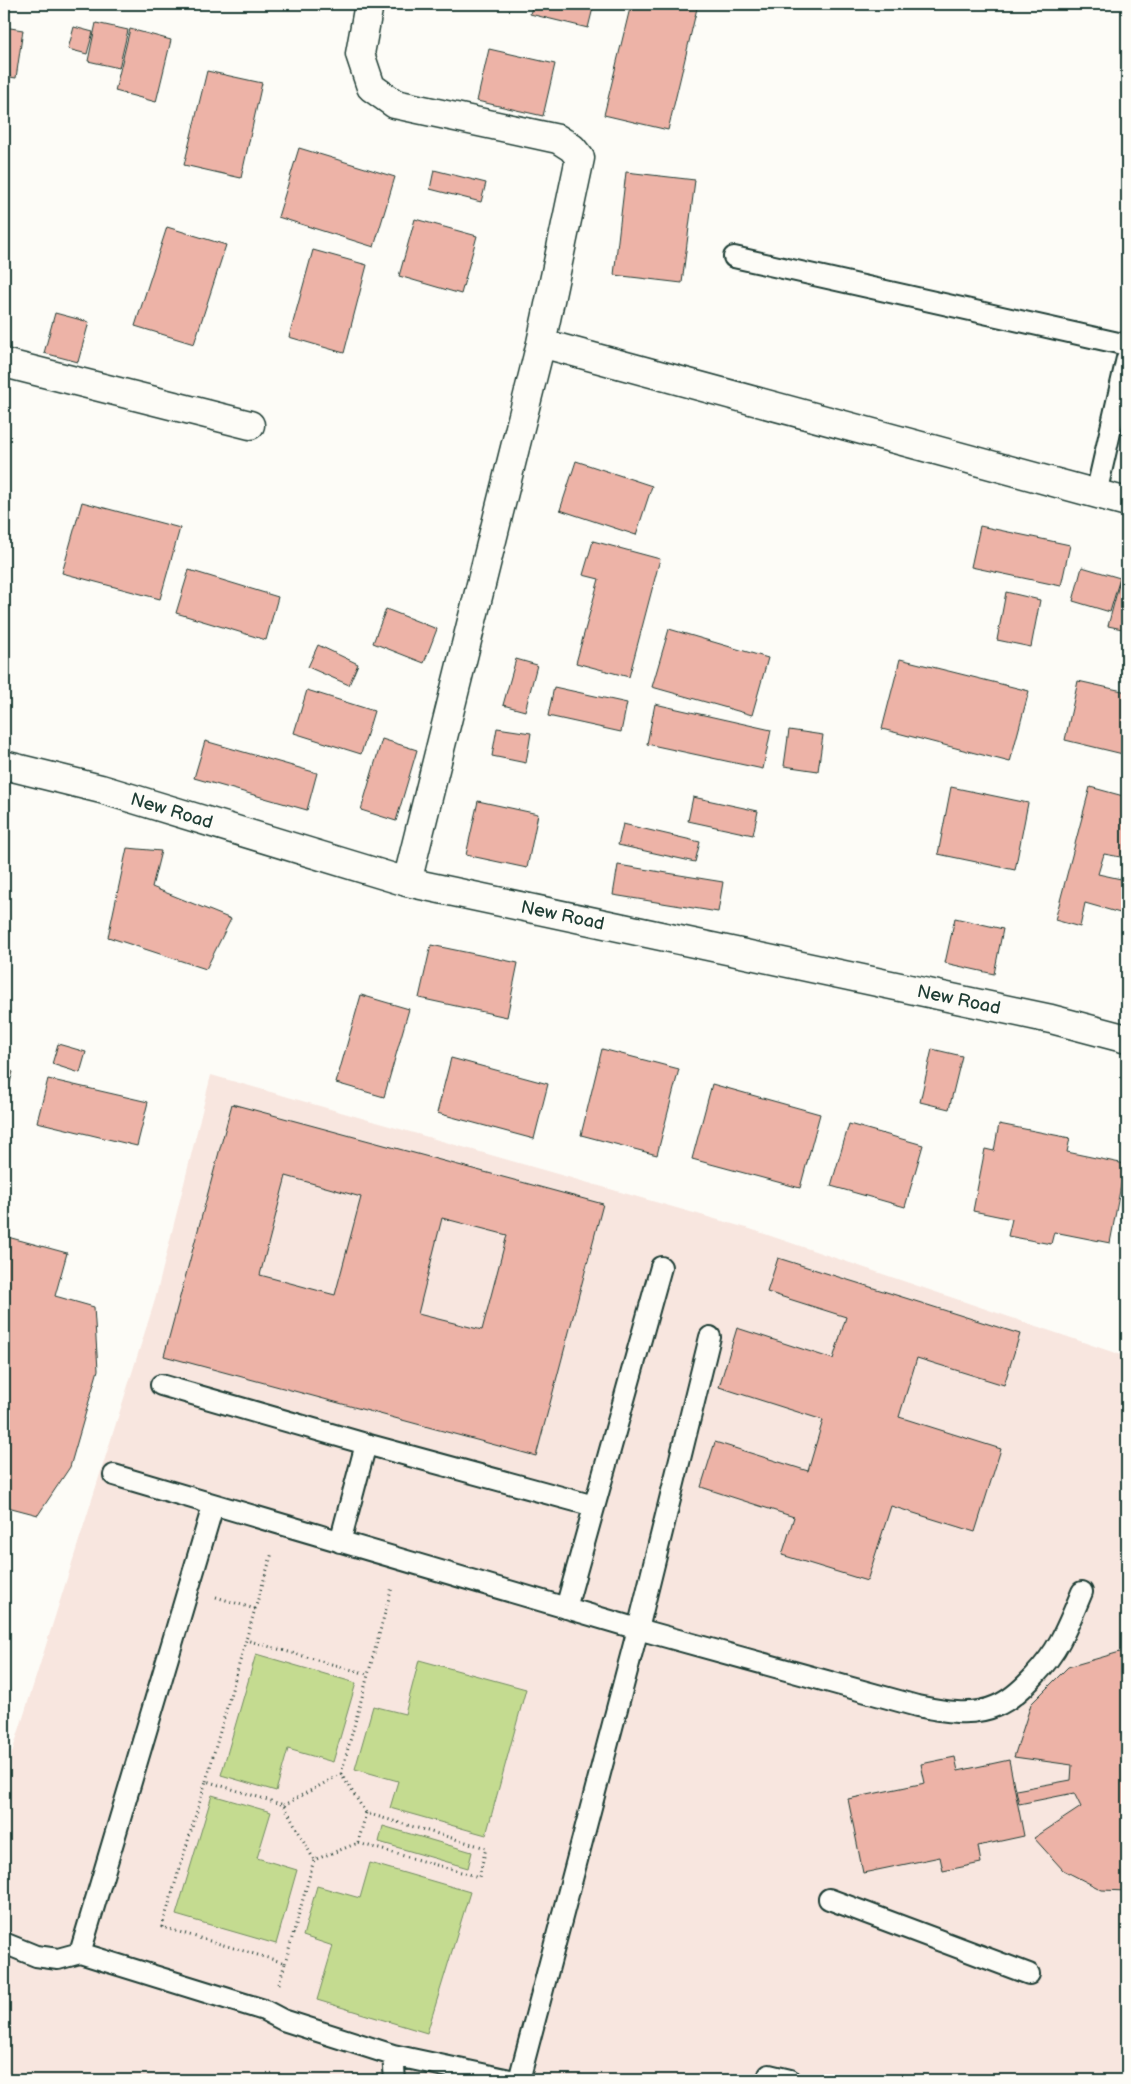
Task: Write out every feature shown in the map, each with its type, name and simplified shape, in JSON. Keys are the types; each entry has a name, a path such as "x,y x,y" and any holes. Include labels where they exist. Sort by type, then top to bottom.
{"street":[{"path":"369,4 360,54 371,87 395,104 558,139 572,148 580,158 541,343 407,882"},
{"path":"541,343 1127,502"},
{"path":"4,363 250,424"},
{"name":"New Road","path":"4,765 101,789 407,882 1051,1019 1127,1039"}],"lane":[{"path":"734,258 1127,345"},
{"path":"1096,494 1127,358"},
{"path":"566,1608 661,1267"},
{"path":"520,2080 638,1629 710,1336"},
{"path":"161,1385 366,1444 594,1506"},
{"path":"340,1542 366,1444"},
{"path":"114,1475 213,1506 638,1629 917,1706 945,1712 975,1711 997,1706 1021,1690 1060,1642 1082,1592"},
{"path":"80,1953 213,1506"},
{"path":"829,1899 1029,1974"},
{"path":"4,1943 36,1956 50,1958 58,1959 80,1953 272,2014 298,2025 393,2054 510,2080"},
{"path":"393,2054 395,2080"},
{"path":"769,2075 790,2080"}],"path":[{"path":"281,1525 254,1609 206,1782 162,1927 284,1963"},
{"path":"284,1805 341,1774 400,1560"},
{"path":"189,1588 254,1609"},
{"path":"246,1640 368,1674"},
{"path":"314,1860 358,1843 479,1877 486,1848 366,1813 341,1774"},
{"path":"206,1782 284,1805 314,1860 284,1963 272,2014"},
{"path":"358,1843 366,1813"}],"shaded area":[{"path":"211,1075 750,1229 1127,1357 1127,1524 1120,1548 1127,1550 1127,2080 4,2080 4,1778 155,1300"}],"green space":[{"path":"256,1654 356,1683 333,1762 288,1749 276,1791 221,1775"},
{"path":"419,1660 526,1689 486,1835 390,1808 398,1781 355,1769 373,1706 405,1714"},
{"path":"212,1795 271,1812 257,1858 297,1870 276,1944 176,1915"},
{"path":"383,1826 472,1852 468,1868 379,1842"},
{"path":"370,1863 470,1892 427,2033 317,2000 333,1946 303,1936 317,1886 360,1898"}],"building":[{"path":"533,4 594,4 588,28 530,14"},
{"path":"631,4 698,4 668,130 604,115"},
{"path":"96,23 128,30 119,68 88,61"},
{"path":"4,27 23,30 16,78 4,76"},
{"path":"74,27 93,32 87,54 68,49"},
{"path":"130,29 171,40 156,102 115,91"},
{"path":"489,49 555,64 543,116 477,101"},
{"path":"207,71 262,83 241,178 184,165"},
{"path":"299,148 395,177 374,247 278,217"},
{"path":"434,170 486,183 481,202 430,189"},
{"path":"626,172 695,180 682,283 614,275"},
{"path":"415,219 477,236 461,294 399,276"},
{"path":"167,227 226,245 194,344 135,326"},
{"path":"313,250 367,265 344,353 289,337"},
{"path":"55,313 89,322 78,362 44,353"},
{"path":"576,461 652,486 636,535 560,510"},
{"path":"82,502 180,528 160,599 62,573"},
{"path":"980,526 1070,545 1061,586 971,567"},
{"path":"593,541 660,559 629,677 576,663 599,579 583,575"},
{"path":"1127,554 1127,630 1108,626"},
{"path":"1082,567 1120,578 1110,612 1073,601"},
{"path":"189,570 278,597 266,640 176,613"},
{"path":"1006,592 1040,600 1031,647 997,640"},
{"path":"386,609 437,629 424,663 373,643"},
{"path":"669,629 768,658 752,715 652,687"},
{"path":"318,645 358,664 349,685 308,667"},
{"path":"516,659 537,665 525,711 503,705"},
{"path":"900,659 1029,691 1010,762 882,729"},
{"path":"1078,681 1127,692 1127,755 1065,740"},
{"path":"554,687 627,703 621,732 548,716"},
{"path":"307,690 374,711 361,754 294,733"},
{"path":"655,704 771,730 763,769 647,744"},
{"path":"497,728 531,733 526,763 492,756"},
{"path":"789,730 823,735 818,771 784,766"},
{"path":"382,739 417,750 396,821 361,810"},
{"path":"205,741 317,773 307,810 194,778"},
{"path":"951,787 1028,803 1015,870 938,854"},
{"path":"1090,787 1127,797 1127,915 1085,903 1080,927 1055,920","holes":["1104,854 1126,858 1121,879 1098,874"]},
{"path":"693,797 758,811 753,835 688,821"},
{"path":"478,801 538,814 527,868 466,855"},
{"path":"623,824 700,842 695,862 618,845"},
{"path":"127,848 161,851 152,887 231,919 206,969 108,937"},
{"path":"618,865 723,882 718,912 613,895"},
{"path":"955,918 1003,929 994,974 945,963"},
{"path":"431,945 518,963 507,1017 419,998"},
{"path":"361,995 409,1009 384,1097 336,1083"},
{"path":"58,1044 86,1052 80,1073 52,1064"},
{"path":"602,1049 679,1069 657,1155 581,1135"},
{"path":"932,1049 962,1056 949,1109 920,1102"},
{"path":"451,1058 548,1084 534,1139 437,1113"},
{"path":"4,1068 13,1072 4,1102"},
{"path":"48,1079 148,1102 137,1146 37,1122"},
{"path":"712,1084 820,1114 800,1188 692,1159"},
{"path":"232,1104 603,1204 536,1456 164,1356","holes":["286,1176 361,1197 335,1295 260,1275","442,1218 507,1235 482,1330 418,1314"]},
{"path":"849,1124 923,1145 905,1207 831,1186"},
{"path":"999,1124 1070,1138 1067,1152 1125,1164 1110,1243 1054,1232 1051,1244 1008,1236 1012,1219 973,1211 985,1149 994,1151"},
{"path":"4,1236 67,1253 55,1296 94,1307 98,1370 70,1467 38,1515 4,1506"},
{"path":"778,1258 1020,1334 1004,1385 917,1358 899,1417 1001,1449 975,1532 891,1506 867,1581 782,1555 794,1517 701,1487 715,1442 808,1471 823,1420 719,1387 737,1328 833,1359 846,1317 767,1292"},
{"path":"1127,1650 1127,1891 1102,1890 1063,1870 1034,1838 1081,1807 1074,1793 1019,1804 1016,1790 1071,1780 1072,1765 1014,1757 1031,1704 1068,1667"},
{"path":"955,1757 958,1771 1009,1760 1024,1836 978,1846 981,1863 943,1871 940,1857 863,1873 848,1799 925,1783 921,1764"}]}
